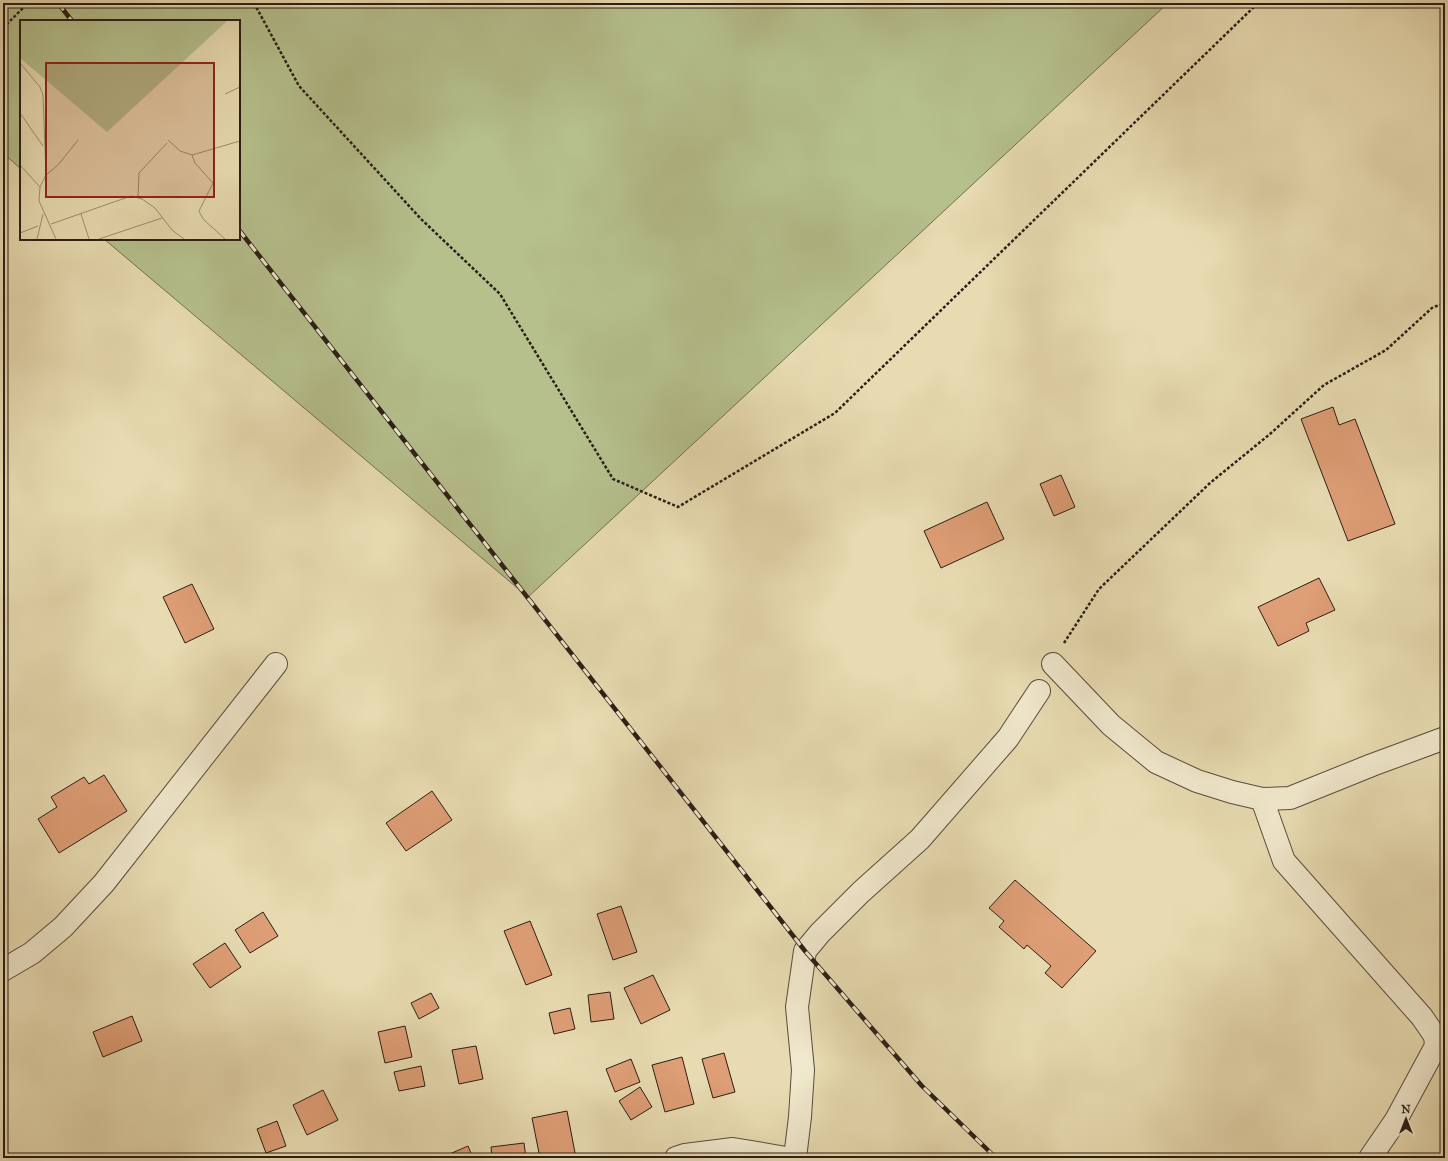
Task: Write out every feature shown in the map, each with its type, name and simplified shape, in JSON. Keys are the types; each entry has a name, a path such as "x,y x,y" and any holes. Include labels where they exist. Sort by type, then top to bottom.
{"street":[{"path":"3,970 32,953 63,927 104,883 276,664"},
{"path":"1053,664 1111,725 1156,762 1197,781 1232,792 1262,799 1290,798 1445,738"},
{"path":"794,1158 800,1118 803,1070 797,1007 805,951 820,933 861,892 920,839 1008,738 1039,691"},
{"path":"1262,799 1284,861 1422,1017 1435,1036 1436,1046 1396,1120 1370,1158"},
{"path":"676,1158 685,1155 733,1149 786,1158"}],"path":[{"path":"3,28 28,3"},
{"path":"254,3 299,86 421,219 500,294 613,479 678,507 835,413 1258,3"},
{"path":"1053,664 1066,638 1099,590 1210,483 1270,434 1324,385 1386,350 1434,308 1445,304"}],"green space":[{"path":"3,3 1168,3 528,597 105,240 240,240 240,20 20,20 20,168 3,153"}],"building":[{"path":"1333,407 1339,425 1355,419 1395,524 1348,541 1301,419"},
{"path":"1061,475 1075,507 1054,516 1040,484"},
{"path":"987,502 1004,539 941,568 924,531"},
{"path":"1319,578 1335,610 1306,623 1309,631 1278,646 1258,607"},
{"path":"192,584 214,629 185,643 163,597"},
{"path":"104,775 127,811 59,853 38,819 57,807 51,797 84,777 89,784"},
{"path":"432,791 452,820 406,851 386,823"},
{"path":"1015,880 1096,951 1062,988 1045,973 1051,966 1027,945 1024,949 999,927 1004,921 989,908"},
{"path":"621,906 637,952 613,960 597,914"},
{"path":"263,912 278,936 250,953 235,930"},
{"path":"530,921 552,975 526,985 504,931"},
{"path":"225,943 241,967 210,988 193,964"},
{"path":"653,975 670,1010 641,1024 624,988"},
{"path":"610,992 614,1019 591,1022 588,995"},
{"path":"431,993 439,1008 419,1019 411,1003"},
{"path":"570,1008 575,1029 554,1034 549,1013"},
{"path":"132,1016 142,1041 103,1057 93,1032"},
{"path":"405,1026 412,1057 385,1063 378,1032"},
{"path":"476,1046 483,1079 459,1084 452,1050"},
{"path":"724,1053 735,1092 713,1098 702,1059"},
{"path":"682,1057 694,1104 665,1112 652,1065"},
{"path":"631,1059 640,1082 615,1092 606,1069"},
{"path":"421,1066 425,1086 399,1091 394,1072"},
{"path":"640,1087 652,1107 631,1120 619,1101"},
{"path":"323,1090 338,1120 307,1135 293,1105"},
{"path":"567,1111 576,1158 540,1158 532,1118"},
{"path":"277,1121 286,1146 266,1153 257,1129"},
{"path":"524,1143 526,1158 492,1158 491,1147"},
{"path":"468,1146 473,1158 446,1158 445,1156"}],"railway":[{"path":"58,3 71,20"},
{"path":"240,231 805,951 922,1086 996,1158"}]}
